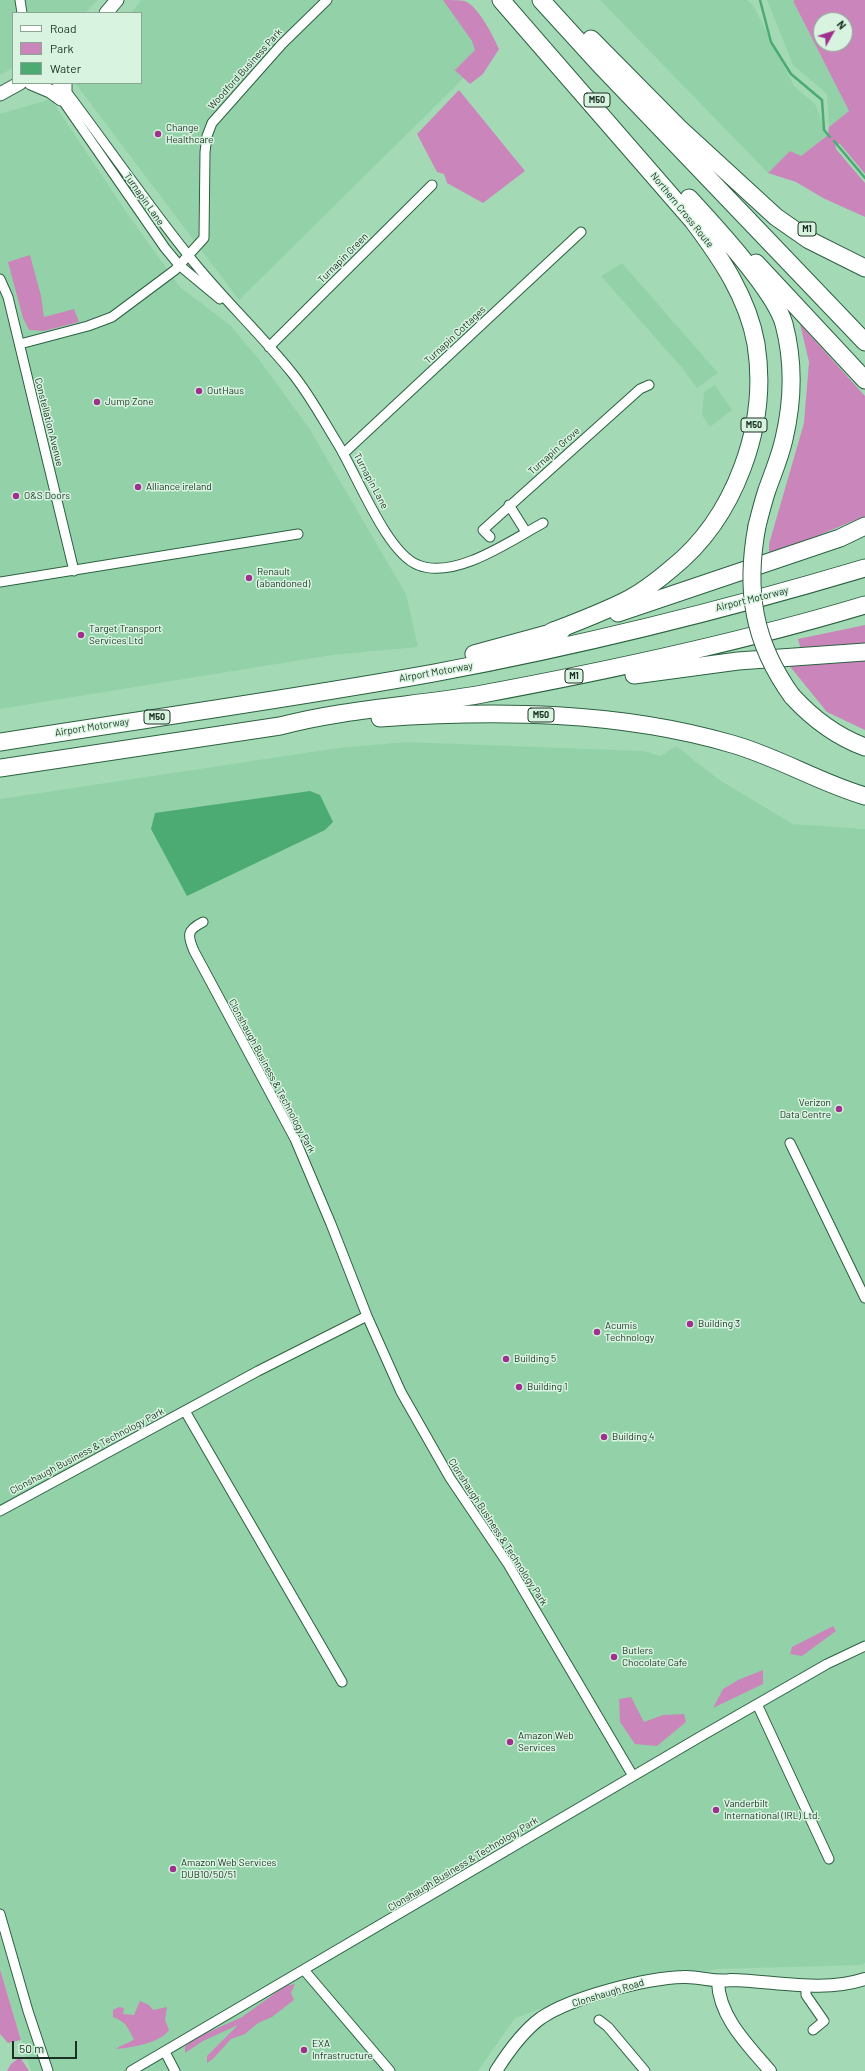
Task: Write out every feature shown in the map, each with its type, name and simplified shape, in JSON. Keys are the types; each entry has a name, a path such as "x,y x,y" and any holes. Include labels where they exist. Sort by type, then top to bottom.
{"highway":[{"name":"M50","path":"502,0 691,200 756,263 865,380"},
{"name":"Northern Cross Route","path":"502,0 668,192 710,244 737,286 756,344 758,385 755,419 748,451 739,477 712,525 672,568 630,598 551,632"},
{"name":"M50","path":"541,0 608,74 865,342"},
{"path":"554,0 679,128 776,217 792,230 865,268"},
{"name":"M1","path":"752,194 812,232 865,258"},
{"path":"691,200 751,270 772,300 784,323 792,382 790,408 778,462 766,491 757,526 752,563 754,612 759,635 768,657 792,696 808,713 840,737 865,747"},
{"path":"551,632 584,624 658,600 840,538 865,526"},
{"name":"Airport Motorway","path":"0,742 434,673 599,637 797,588 865,568"},
{"name":"M1","path":"280,726 315,717 475,695 650,660 744,638 865,605"},
{"name":"M50","path":"314,692 410,672 551,632"},
{"path":"475,695 501,694 559,687 680,667 738,661 865,652"},
{"name":"M50","path":"0,768 280,726 296,728 337,722 472,713 564,716 661,727 734,745 865,796"}],"main road":[{"path":"107,12 117,0"},
{"path":"0,94 18,84"},
{"path":"33,84 50,91 61,88"}],"street":[{"path":"20,0 22,12"},
{"name":"Woodford Business Park","path":"20,344 88,326 112,317 179,265 204,238 205,152 207,136 212,123 282,44 327,0"},
{"name":"Turnapin Lane","path":"61,88 188,255 293,374 344,453 389,537 398,549 416,565 429,568 444,568 461,565 543,523"},
{"name":"Turnapin Lane","path":"61,88 179,265 235,310"},
{"name":"Turnapin Green","path":"269,347 432,185"},
{"name":"Turnapin Cottages","path":"344,453 581,232"},
{"name":"Constellation Avenue","path":"0,279 8,297 20,344 74,571"},
{"name":"Turnapin Grove","path":"490,537 483,530 640,389 649,385"},
{"path":"509,506 526,532"},
{"path":"0,582 298,534"},
{"name":"Clonshaugh Business & Technology Park","path":"204,922 194,927 190,932 189,940 295,1139 331,1224 367,1316 401,1392 450,1478 508,1564 633,1776"},
{"path":"790,1143 865,1298"},
{"name":"Clonshaugh Business & Technology Park","path":"0,1511 307,1345 367,1316"},
{"path":"185,1411 342,1682"},
{"name":"Clonshaugh Business & Technology Park","path":"132,2071 757,1704 827,1664 865,1646"},
{"path":"757,1704 828,1859"},
{"path":"0,1914 28,2010 48,2071"},
{"path":"304,1970 390,2071"},
{"name":"Clonshaugh Road","path":"496,2071 525,2033 541,2018 562,2007 611,1990 650,1981 684,1976 699,1977 718,1982 731,1980 806,1985 850,1984 865,1979"},
{"path":"718,1982 718,1993 737,2032 770,2071"},
{"path":"806,1985 806,1995 824,2021 813,2030"},
{"path":"599,2020 608,2027 642,2070"},
{"path":"165,2052 175,2071"}],"shaded area":[{"path":"0,0 98,0 86,12 12,12 12,69 0,75"},
{"path":"141,0 446,0 491,51 239,300 76,84 142,84 142,12 132,12"},
{"path":"600,0 747,0 753,5 794,86 815,104 828,135 801,156 790,151 768,173"},
{"path":"767,0 795,0 793,1 813,40 813,52 819,52 849,111 829,127 827,94 793,65"},
{"path":"51,99 129,216 180,287 230,325 258,358 309,428 406,594 418,647 332,655 0,709 0,114"},
{"path":"622,263 718,373 697,388 681,367 601,276"},
{"path":"715,385 732,410 710,427 702,415 704,392"},
{"path":"406,742 644,751 660,756 676,746 718,779 793,824 865,829 865,1963 862,1965 720,1969 601,1987 515,2018 478,2071 31,2071 0,1968 0,799 338,748"}],"green space":[{"path":"443,0 465,1 470,4 485,22 499,49 483,74 470,84 448,64 455,70 475,50 472,41"},
{"path":"865,0 865,174 840,144 835,143 836,149 865,183 865,217 823,198 796,182 768,173 790,151 801,156 828,135 829,127 849,111 819,52 853,52 853,12 813,12 813,40 793,1"},
{"path":"459,90 525,171 483,203 447,183 444,174 437,172 417,134"},
{"path":"30,255 41,296 44,317 74,309 79,322 44,331 29,330 23,318 8,262"},
{"path":"800,324 865,396 865,516 769,556 769,544 804,423 809,362"},
{"path":"865,625 865,644 801,650 798,639"},
{"path":"865,660 865,730 827,712 788,664"},
{"path":"833,1626 836,1631 802,1656 790,1654 792,1647"},
{"path":"763,1670 763,1684 713,1708 723,1689 738,1680"},
{"path":"631,1697 644,1722 663,1715 684,1714 686,1722 657,1746 635,1744 620,1722 619,1699"},
{"path":"0,1969 21,2040 8,2043 0,2034"},
{"path":"295,1984 291,1993 294,2000 272,2017 258,2023 245,2034 231,2039 213,2059 207,2063 207,2056 238,2025 203,2041 185,2053 185,2047 193,2039 242,2017 285,1986"},
{"path":"140,2001 149,2005 153,2010 167,2007 165,2020 169,2030 165,2035 145,2044 116,2049 134,2039 124,2023 113,2017 113,2010 119,2007 124,2008 123,2014 134,2015"},
{"path":"20,2057 29,2071 7,2071 11,2064"}],"water":[{"path":"310,791 320,795 333,822 325,830 187,896 151,829 155,813"}],"waterway":[{"path":"760,0 771,42 791,74 822,100 824,130 830,137"},
{"path":"834,141 865,178"}],"place":[{"name":"Change Healthcare","path":"158,134"},
{"name":"OutHaus","path":"199,391"},
{"name":"Jump Zone","path":"97,402"},
{"name":"Alliance ireland","path":"138,487"},
{"name":"O&S Doors","path":"16,496"},
{"name":"Renault (abandoned)","path":"249,578"},
{"name":"Target Transport Services Ltd","path":"81,635"},
{"name":"Verizon Data Centre","path":"839,1109"},
{"name":"Building 3","path":"690,1324"},
{"name":"Acumis Technology","path":"597,1332"},
{"name":"Building 5","path":"506,1359"},
{"name":"Building 1","path":"519,1387"},
{"name":"Building 4","path":"604,1437"},
{"name":"Butlers Chocolate Cafe","path":"614,1657"},
{"name":"Amazon Web Services","path":"510,1742"},
{"name":"Vanderbilt International (IRL) Ltd.","path":"716,1810"},
{"name":"Amazon Web Services DUB10/50/51","path":"173,1869"},
{"name":"EXA Infrastructure","path":"304,2050"}]}
